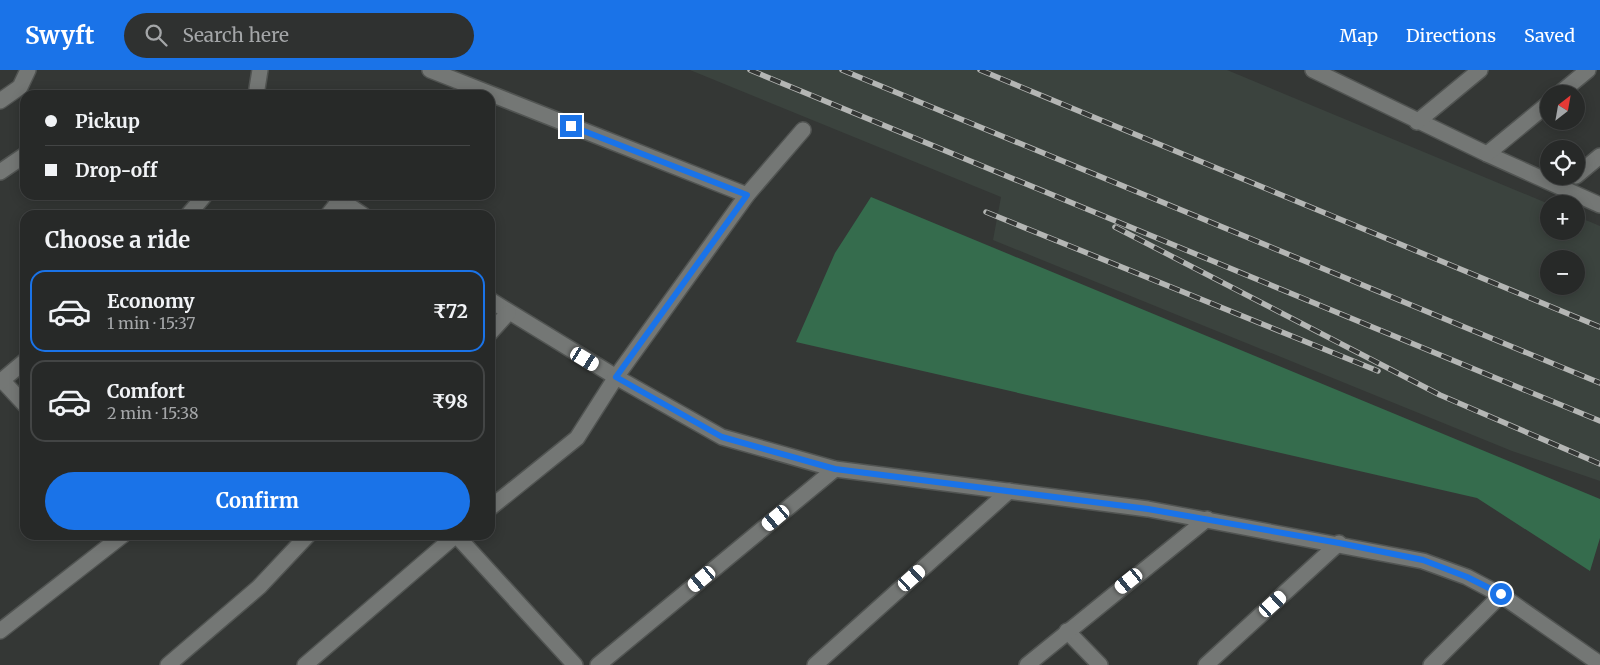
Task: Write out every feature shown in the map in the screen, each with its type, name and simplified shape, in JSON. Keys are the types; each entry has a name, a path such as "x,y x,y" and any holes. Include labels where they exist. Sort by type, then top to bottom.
{"street":[{"path":"0,101 20,87 28,70"},
{"path":"257,90 260,70"},
{"path":"430,70 481,90"},
{"path":"1313,70 1418,122 1600,205"},
{"path":"1418,122 1480,70"},
{"path":"1570,85 1588,70"},
{"path":"495,96 747,195"},
{"path":"1487,154 1540,110"},
{"path":"495,504 577,438 616,377 747,195 803,130"},
{"path":"1585,168 1600,156"},
{"path":"0,172 20,158"},
{"path":"1562,188 1566,185"},
{"path":"192,210 201,200"},
{"path":"340,200 356,210"},
{"path":"495,304 616,377 722,437 835,469 1206,519 1423,560 1467,577 1501,594 1600,664"},
{"path":"495,327 508,313"},
{"path":"20,365 1,381 20,400"},
{"path":"598,665 835,469"},
{"path":"815,665 1009,491"},
{"path":"1027,665 1206,519"},
{"path":"0,631 117,540"},
{"path":"168,665 259,586 303,540"},
{"path":"305,665 450,540"},
{"path":"461,540 575,665"},
{"path":"1206,665 1339,543"},
{"path":"1431,665 1501,594"},
{"path":"1067,631 1100,665"}],"shaded area":[{"path":"690,70 1227,70 1540,200 1540,240 1585,240 1585,220 1600,226 1600,481 1512,451 993,240 1001,197"}],"green space":[{"path":"871,197 1600,499 1600,538 1590,571 1477,498 796,342 835,253"}],"railway":[{"path":"750,70 1600,421"},
{"path":"842,70 1600,383"},
{"path":"980,70 1600,327"},
{"path":"986,212 1378,371"},
{"path":"1115,227 1440,395 1600,464"}],"route":[{"path":"571,126 747,195 616,377 722,437 835,469 1148,509 1339,543 1423,560 1467,577 1501,594"}]}
